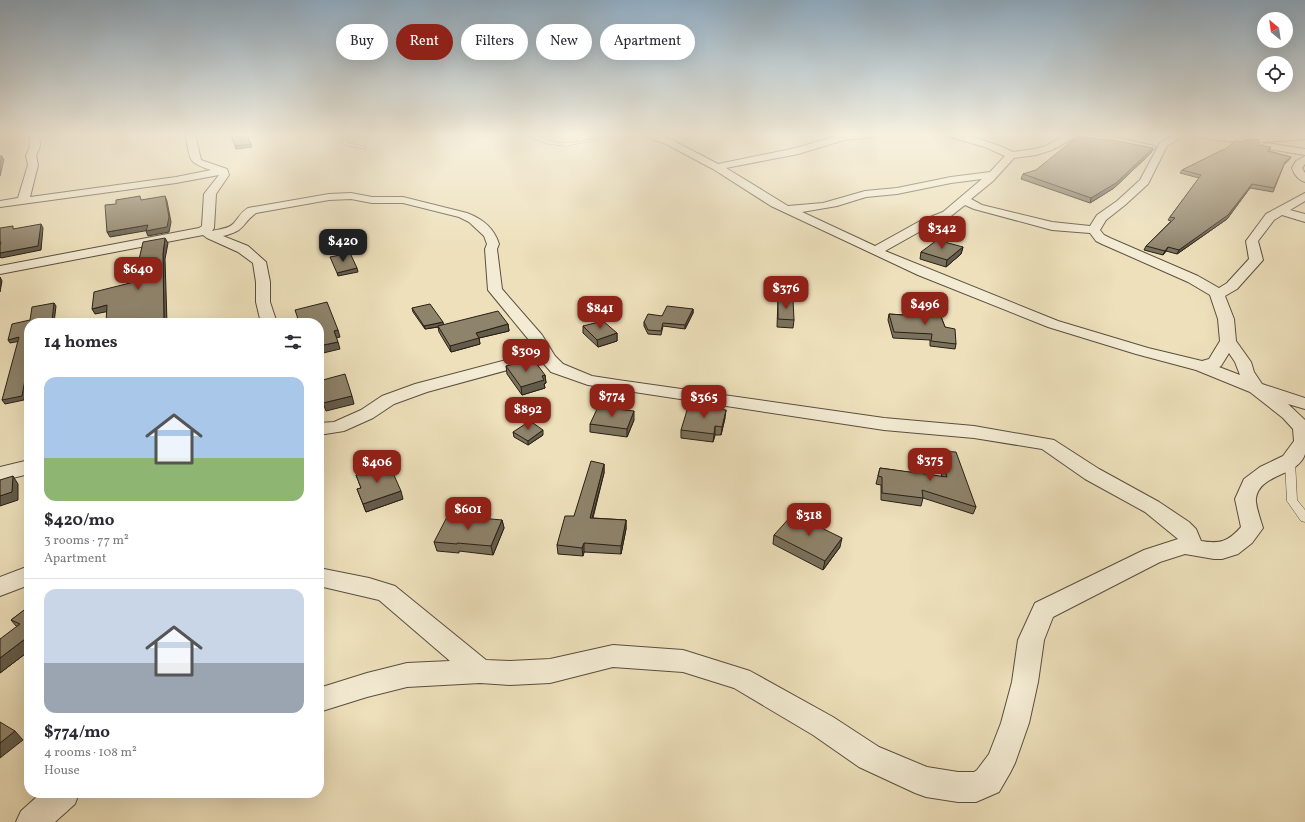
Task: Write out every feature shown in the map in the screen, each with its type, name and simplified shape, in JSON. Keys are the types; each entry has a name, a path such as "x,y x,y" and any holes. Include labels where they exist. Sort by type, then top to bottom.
{"street":[{"path":"23,200 31,172"},
{"path":"0,204 176,180 216,172"},
{"path":"207,233 210,194 224,175 223,172"},
{"path":"725,172 785,209 874,251 1005,305 1053,324 1142,351 1202,366 1256,388 1305,404"},
{"path":"874,251 903,237 924,224 947,214 994,172"},
{"path":"1094,230 1101,218 1144,182 1149,172"},
{"path":"785,209 802,209 837,204 865,194 897,191 951,180 992,175"},
{"path":"0,270 207,233 232,230 239,225 244,216 252,210 267,207 340,196 372,200 403,200 463,215 473,219 484,227 490,235 493,244 491,249 495,290 536,338 544,352 557,368 588,380 618,385 854,420 974,432 1047,444 1092,474 1152,507 1181,528 1188,535 1190,540 1185,546"},
{"path":"1218,295 1232,286 1256,260 1252,240 1270,217 1305,196"},
{"path":"324,698 367,684 407,675 480,670 510,673 550,672 613,656 683,661 742,679 824,726 869,757 926,782 958,787 976,787 988,781 1000,763 1015,723 1032,640 1044,610 1093,584 1152,556 1185,546 1214,552 1234,547 1246,537 1252,528 1245,499 1252,484 1267,472 1297,462 1304,442 1302,428 1289,414 1256,388 1246,372 1243,362 1228,341 1226,319 1218,295 1206,286 1100,238 1094,230 1052,226 978,207 964,200"},
{"path":"1282,211 1305,218"},
{"path":"207,233 244,249 258,262 263,282 263,302 268,318"},
{"path":"1202,366 1215,363 1228,341"},
{"path":"324,428 337,427 353,420 366,414 384,402 405,393 514,363 544,352"},
{"path":"0,474 24,468"},
{"path":"0,587 24,577"},
{"path":"324,578 369,587 387,593 480,670"},
{"path":"32,822 62,798"}],"lane":[{"path":"1297,462 1292,501 1305,518"}],"building":[{"path":"1028,172 1127,172 1116,183 1091,198 1023,174"},
{"path":"1191,172 1281,172 1274,188 1252,184 1228,215 1179,250 1168,247 1165,251 1146,246 1175,218 1170,217 1201,175"},
{"path":"140,196 141,200 165,196 169,217 167,227 146,231 148,225 107,232 105,205 116,204 116,200"},
{"path":"41,224 38,246 0,253 0,228 13,226 13,229"},
{"path":"165,238 163,254 164,318 106,318 107,305 92,309 94,292 134,282 143,242"},
{"path":"937,240 963,247 947,260 921,252"},
{"path":"350,253 357,268 337,273 330,257"},
{"path":"933,296 945,327 955,329 956,344 931,341 932,334 894,332 889,314 932,317"},
{"path":"778,299 793,300 794,320 778,319"},
{"path":"327,302 338,330 334,331 338,342 324,345 324,318 298,318 295,310"},
{"path":"54,303 52,318 30,318 32,307"},
{"path":"430,304 443,322 424,326 412,308"},
{"path":"667,306 693,309 685,325 663,323 661,331 648,330 644,322 648,314 662,316"},
{"path":"498,311 508,324 476,333 479,338 450,346 438,326"},
{"path":"24,321 24,385 22,396 2,400 19,337 8,340 12,324"},
{"path":"603,321 617,333 597,340 583,326"},
{"path":"533,359 545,375 542,376 544,380 521,387 506,366"},
{"path":"345,374 352,396 324,403 324,380"},
{"path":"701,403 717,405 716,409 726,410 722,427 715,426 714,434 681,430 688,407 700,409"},
{"path":"598,407 634,411 627,429 590,424"},
{"path":"530,421 543,430 528,441 513,432"},
{"path":"939,451 956,452 976,507 922,490 923,498 882,493 882,477 878,476 880,468 947,477"},
{"path":"591,461 604,464 590,518 626,520 621,546 584,543 582,548 557,545 565,516 574,516"},
{"path":"389,464 401,491 363,504 357,489 361,488 356,475"},
{"path":"13,476 12,492 0,496 0,480"},
{"path":"793,514 842,538 825,561 774,535"},
{"path":"448,515 502,520 491,546 434,542"},
{"path":"24,610 24,640 0,658 0,639 20,624 11,620"},
{"path":"0,722 15,731 0,743"}]}
